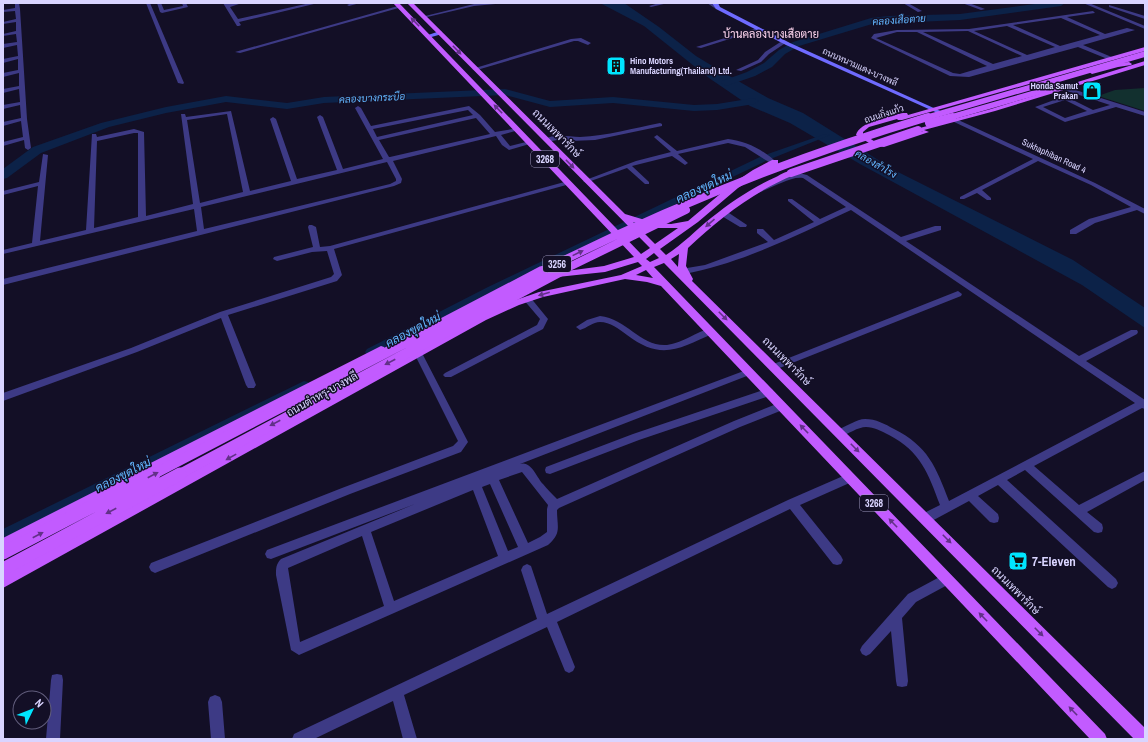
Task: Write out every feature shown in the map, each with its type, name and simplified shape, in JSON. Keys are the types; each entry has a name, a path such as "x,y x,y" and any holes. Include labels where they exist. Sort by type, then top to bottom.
{"main road":[{"name":"ถนนเทพารักษ์","path":"410,3 547,140 618,214 926,518 1145,739"},
{"name":"3268","path":"398,5 1100,739"},
{"name":"ถนนหนามแดง-บางพลี","path":"716,5 786,43 932,110 944,114"},
{"path":"428,36 440,33"},
{"name":"ถนนกิ่งแก้ว","path":"652,246 695,220 735,186 772,161 923,112 1145,49"},
{"name":"3256","path":"3,553 530,278 669,210 771,170 866,136 945,111 1145,54"},
{"name":"3256","path":"3,569 532,285 700,204 767,177 902,130 994,105 1131,64"},
{"name":"3256","path":"944,114 1113,66 1144,64"},
{"name":"3256","path":"665,259 684,247 723,213 751,193 791,173 926,127 1066,89 1144,64"},
{"path":"923,112 906,113 867,126 860,131 859,135 876,145 884,145 929,131 946,122"},
{"path":"926,127 944,114"},
{"path":"618,214 655,227 672,227 695,220"},
{"name":"ถนนตำหรุ-บางพลี","path":"3,582 483,318 527,299 558,290 623,277 645,262 652,246"},
{"path":"684,247 682,266 695,290"},
{"path":"620,265 626,260 631,249"},
{"name":"ถนนตำหรุ-บางพลี","path":"3,544 225,429 504,288 530,280 665,259"},
{"path":"623,277 647,279 666,284"}],"street":[{"path":"148,3 181,83"},
{"path":"166,3 160,5 162,12 186,7 185,3"},
{"path":"240,3 226,4 240,26"},
{"path":"236,21 316,3"},
{"path":"349,5 358,3"},
{"path":"423,17 474,5 504,3"},
{"path":"651,6 666,3"},
{"name":"ถนนหนามแดง-บางพลี","path":"709,3 716,5"},
{"path":"964,3 983,10"},
{"path":"1085,3 1145,28"},
{"path":"899,4 920,11"},
{"path":"238,52 398,5"},
{"path":"3,11 17,6 24,120 28,148"},
{"path":"1111,6 1145,18"},
{"path":"1061,17 1106,36 961,76 952,75 873,38 876,35 891,32 969,30 1093,12"},
{"path":"3,23 18,20"},
{"path":"1008,24 1062,48"},
{"path":"699,47 759,29"},
{"path":"969,30 1028,57"},
{"path":"917,31 993,67"},
{"path":"3,35 19,32"},
{"path":"475,69 573,40 579,39 588,43"},
{"path":"3,46 20,43"},
{"path":"739,70 762,60 767,56 767,53 786,43"},
{"path":"1080,43 1115,58"},
{"path":"3,61 20,57"},
{"path":"3,75 21,71"},
{"path":"3,91 22,87"},
{"path":"1066,89 1145,114"},
{"path":"1093,112 1065,98 1038,108 1065,120 1093,112 1115,105"},
{"path":"3,107 24,102"},
{"path":"3,282 396,184 399,179 358,108"},
{"path":"369,128 469,108 509,148 530,143"},
{"path":"201,232 183,116 229,112 247,193"},
{"path":"375,139 478,116"},
{"path":"320,117 341,171"},
{"path":"273,119 295,182"},
{"path":"3,124 24,120"},
{"name":"Sukhaphiban Road 4","path":"954,120 1093,184 1145,212"},
{"path":"547,140 562,137 595,138 660,125"},
{"path":"3,252 517,129"},
{"path":"90,231 94,137 141,132 142,218"},
{"path":"657,137 685,163"},
{"path":"3,144 26,138"},
{"path":"586,181 628,166 728,141 746,144 772,161"},
{"path":"36,244 45,155"},
{"path":"962,198 1038,159"},
{"path":"628,166 647,183"},
{"path":"751,193 764,191 801,174 1144,404 926,518"},
{"path":"3,193 42,183"},
{"path":"277,259 317,249 330,248 568,183"},
{"path":"978,190 988,199"},
{"path":"790,200 819,222"},
{"path":"684,271 706,267 773,243 852,207"},
{"path":"1073,232 1092,221 1137,208"},
{"path":"723,213 743,225"},
{"path":"312,227 317,249"},
{"path":"900,240 938,228"},
{"path":"760,231 773,243"},
{"path":"3,397 134,350 223,314 334,279 338,275 330,248"},
{"path":"774,367 958,294"},
{"path":"448,375 540,326 544,319 527,299"},
{"path":"223,314 251,385"},
{"path":"580,328 600,319 612,321 640,342 652,347 666,348 711,331"},
{"path":"1079,360 1134,332"},
{"path":"155,567 346,491 457,449 463,442 419,354"},
{"path":"271,554 749,372"},
{"path":"550,470 636,437 769,392"},
{"path":"555,505 538,486 529,472 523,467 285,563 282,566 282,575 294,643 299,649 544,541 552,534 552,509 555,505 737,424 782,406"},
{"path":"840,434 864,423 878,425 903,438 922,455 932,470 946,508"},
{"path":"1026,465 1098,528"},
{"path":"1078,511 1145,475"},
{"path":"494,478 525,549"},
{"path":"299,739 792,503 850,478"},
{"path":"1000,480 1112,583"},
{"path":"476,485 505,558"},
{"path":"970,495 994,518"},
{"path":"792,503 837,560"},
{"path":"365,530 391,609"},
{"path":"527,570 547,620 569,667"},
{"path":"866,650 912,598 947,579"},
{"path":"896,616 902,682"},
{"path":"53,739 57,680"},
{"path":"397,692 410,739"},
{"path":"215,702 218,739"}],"green space":[{"path":"1145,88 1145,111 1098,96 1115,90"}],"water":[{"name":"คลองสำโรง","path":"600,3 624,3 659,27 696,56 719,70 768,98 803,113 896,171 1073,260 1145,308 1145,328 1082,285 860,164 790,123 750,106 709,78 644,26"}],"waterway":[{"name":"คลองเสือตาย","path":"726,83 751,74 768,65 782,52 796,44 871,21 888,19 960,17 1061,3"},
{"name":"คลองบางกระบือ","path":"3,175 37,150 105,125 166,110 226,99 287,106 324,100 505,92 550,104 613,100 694,108 717,107 754,101"},
{"name":"คลองขุดใหม่","path":"370,352 491,289 765,158 827,135"},
{"name":"คลองขุดใหม่","path":"3,535 304,385"}],"place":[{"name":"Hino Motors Manufacturing(Thailand) Ltd.","path":"616,66"},
{"name":"Honda Samut Prakan","path":"1092,91"},
{"name":"7-Eleven","path":"1018,561"}],"district":[{"name":"บ้านคลองบางเสือตาย","path":"771,34"}]}
